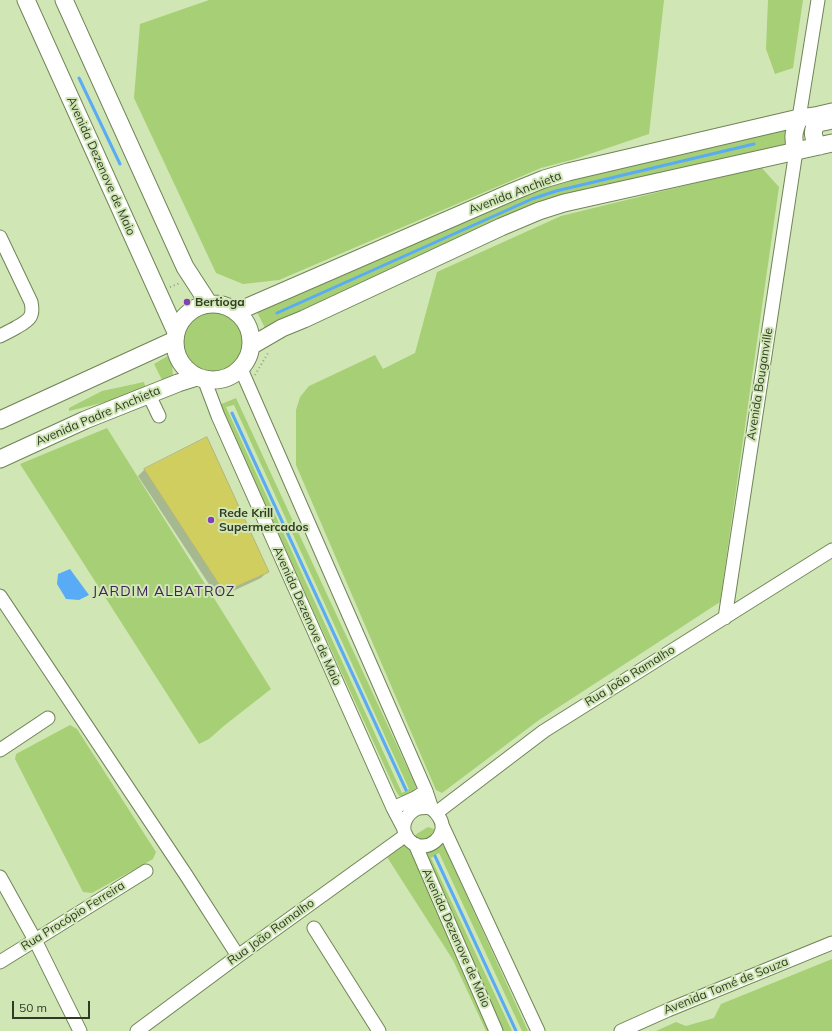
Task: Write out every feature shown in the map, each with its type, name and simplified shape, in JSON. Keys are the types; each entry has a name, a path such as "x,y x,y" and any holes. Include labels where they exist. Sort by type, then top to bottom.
{"main road":[{"name":"Avenida Dezenove de Maio","path":"26,0 176,336"},
{"path":"64,0 185,267 209,304"},
{"name":"Avenida Anchieta","path":"236,312 544,179 622,159 799,118 832,112"},
{"path":"796,151 794,135 799,118"},
{"path":"826,144 816,143 814,139 815,126 832,120"},
{"path":"251,346 282,328 539,211 564,203 826,144"},
{"path":"209,304 219,304 236,312 245,321 250,333 251,346 248,358 241,369 224,379 214,380 200,378 188,371 180,362 176,351 176,336 180,323 189,313 200,306 209,304"},
{"path":"0,420 176,336"},
{"name":"Avenida Padre Anchieta","path":"0,459 85,420 178,383 200,378"}],"street":[{"path":"799,118 818,0"},
{"name":"Avenida Bouganville","path":"725,618 796,151"},
{"path":"0,237 31,302 32,309 31,317 27,322 0,336"},
{"path":"241,369 437,816 538,1031"},
{"name":"Avenida Dezenove de Maio","path":"200,378 393,808 408,836 496,1031"},
{"path":"149,395 159,416"},
{"name":"Rua João Ramalho","path":"437,816 544,731 832,550"},
{"path":"0,596 186,875 238,956"},
{"path":"0,750 48,718"},
{"path":"393,808 426,791"},
{"path":"418,808 437,816 440,835 434,843 421,846 408,836 404,822 412,811 418,808"},
{"name":"Rua João Ramalho","path":"137,1031 238,956 408,836"},
{"name":"Rua Procópio Ferreira","path":"0,962 146,871"},
{"path":"0,877 35,940 80,1031"},
{"path":"314,928 379,1031"},
{"name":"Avenida Tomé de Souza","path":"621,1031 668,1010 832,943"}],"green space":[{"path":"209,0 664,0 649,134 575,159 541,168 279,280 243,284 216,273 134,98 140,24"},
{"path":"768,0 803,0 793,68 775,74 766,49"},
{"path":"790,128 791,145 529,209 282,319 265,328 257,312 547,185"},
{"path":"761,167 779,187 720,602 539,720 442,793 436,790 296,465 296,410 300,397 309,386 375,355 383,369 415,353 437,272 561,216"},
{"path":"209,311 221,311 237,320 244,330 246,342 244,354 237,364 221,373 209,373 198,368 189,359 184,348 184,336 189,325 198,316"},
{"path":"171,354 173,376 163,382 154,364"},
{"path":"144,382 146,390 122,398 69,411 69,408 102,391"},
{"path":"236,398 413,780 416,787 414,792 404,796 399,796 395,789 219,405","holes":["234,405 409,789 402,793 226,407"]},
{"path":"107,428 271,689 209,739 199,744 20,464"},
{"path":"70,725 77,729 156,852 153,859 92,893 83,892 15,759 16,754"},
{"path":"428,827 434,829 441,839 528,1031 522,1031 439,853 431,858 512,1031 486,1031 453,960 387,857"},
{"path":"832,959 832,1031 656,1031 676,1022 686,1026 714,1018 721,1004"}],"water":[{"path":"70,569 89,595 79,600 66,599 57,584 58,574"}],"building":[{"name":"Rede Krill Supermercados","path":"207,437 269,572 224,592 144,469"}],"waterway":[{"path":"79,78 120,164"},
{"path":"277,313 532,199 556,191 754,144"},
{"path":"232,413 406,790"},
{"path":"435,856 516,1031"}],"place":[{"name":"Bertioga","path":"187,302"},
{"name":"Rede Krill Supermercados","path":"211,520"}],"district":[{"name":"JARDIM ALBATROZ","path":"164,592"}]}
